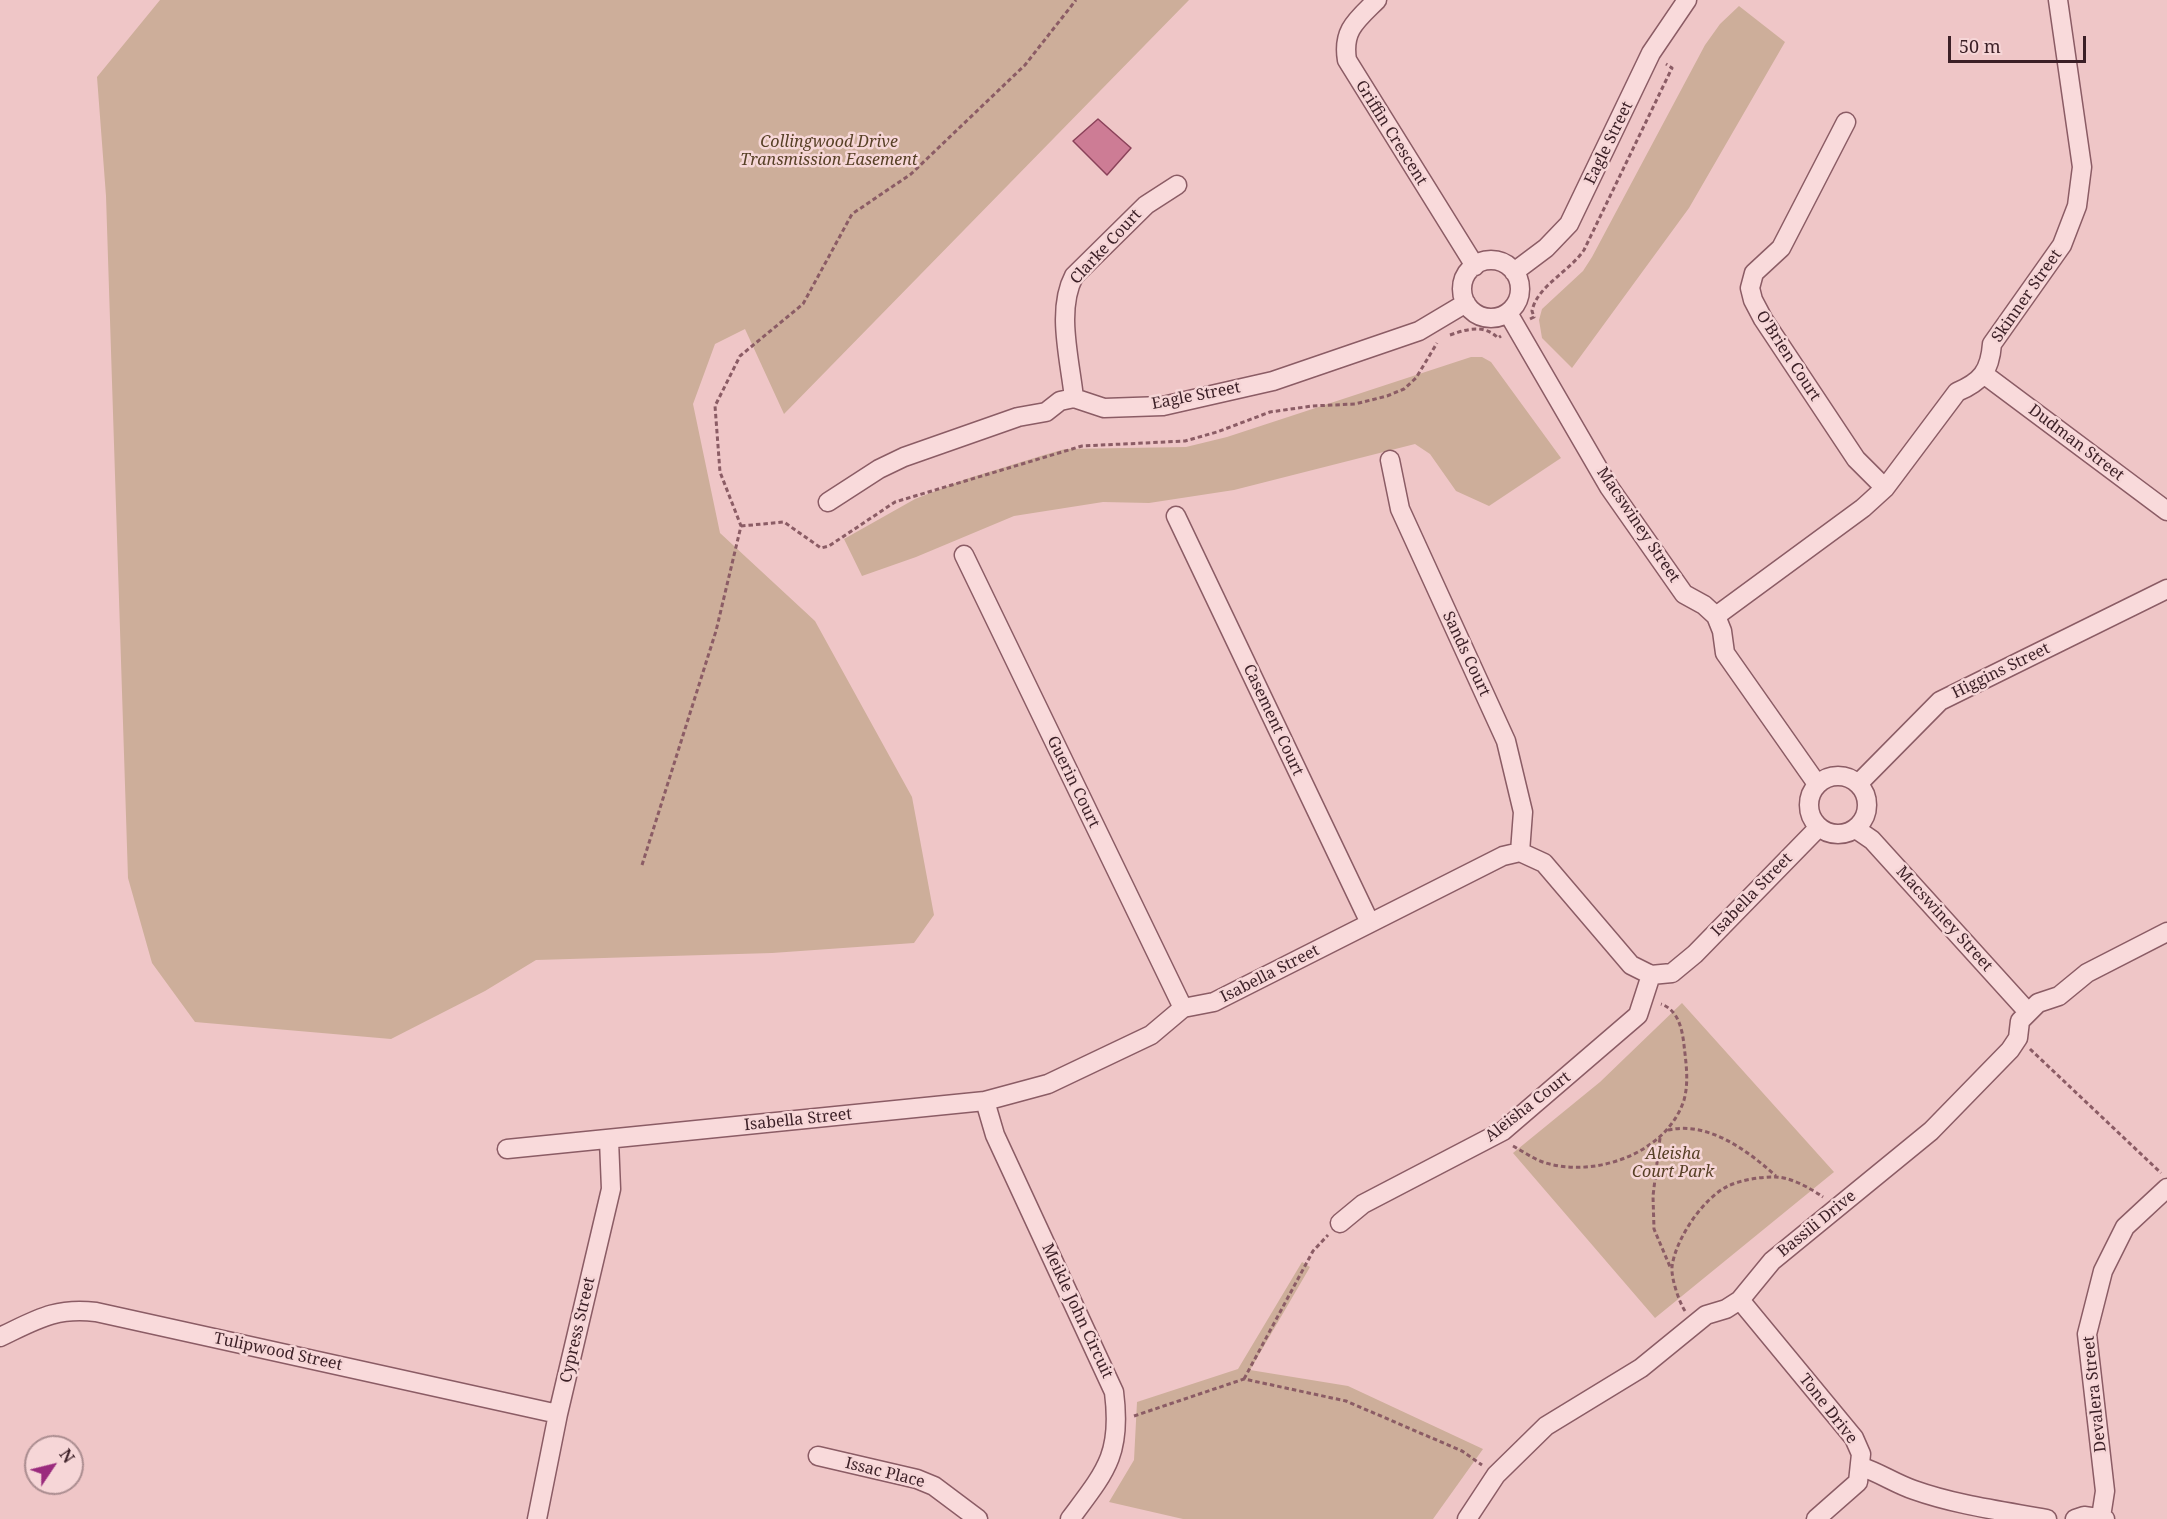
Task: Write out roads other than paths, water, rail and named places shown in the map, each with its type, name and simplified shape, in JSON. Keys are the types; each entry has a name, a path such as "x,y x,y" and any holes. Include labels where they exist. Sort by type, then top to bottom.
{"street":[{"name":"Griffin Crescent","path":"1377,0 1350,28 1344,43 1347,60 1475,266"},
{"name":"Eagle Street","path":"1515,272 1546,248 1569,224 1652,54 1687,0"},
{"name":"Skinner Street","path":"1985,375 1991,359 1992,344 2062,245 2077,206 2082,167 2058,0"},
{"name":"O'Brien Court","path":"1846,122 1781,248 1754,273 1750,288 1753,300 1763,319 1856,459 1885,488"},
{"name":"Clarke Court","path":"1074,398 1065,307 1068,289 1074,276 1146,205 1177,185"},
{"path":"1486,261 1500,262 1515,272 1520,292 1518,300 1508,313 1499,317 1480,316 1466,303 1463,285 1475,266 1486,261"},
{"name":"Eagle Street","path":"1074,398 1104,408 1163,406 1273,381 1419,331 1466,303"},
{"name":"Macswiney Street","path":"1508,313 1609,487 1684,594 1704,605 1716,616"},
{"path":"1817,784 1725,653 1716,616 1863,508 1885,488 1957,392 1973,385 1985,375"},
{"name":"Dudman Street","path":"1985,375 2167,511"},
{"path":"828,502 879,469 904,457 1018,417 1046,412 1060,401 1074,398"},
{"name":"Sands Court","path":"1390,460 1400,509 1506,741 1523,812 1520,852"},
{"name":"Casement Court","path":"1176,516 1370,923"},
{"name":"Guerin Court","path":"964,555 1183,1008"},
{"name":"Higgins Street","path":"1858,784 1940,701 2167,590"},
{"path":"1833,776 1850,779 1858,784 1863,791 1867,807 1862,822 1856,829 1837,835 1818,828 1812,820 1808,801 1817,784 1833,776"},
{"name":"Isabella Street","path":"1651,975 1672,973 1695,954 1818,828"},
{"name":"Macswiney Street","path":"1856,829 1872,840 2028,1012"},
{"path":"1520,852 1544,863 1631,964 1651,975"},
{"name":"Isabella Street","path":"507,1149 985,1101 1058,1079 1151,1035 1183,1008 1214,1002 1503,856 1520,852"},
{"path":"2028,1012 2038,1004 2059,996 2087,973 2167,932"},
{"name":"Aleisha Court","path":"1340,1223 1363,1204 1503,1131 1638,1015 1646,998 1651,975"},
{"name":"Bassili Drive","path":"1467,1519 1496,1475 1546,1426 1641,1368 1706,1315 1726,1309 1740,1300 1772,1261 1931,1131 2010,1050 2018,1038 2020,1022 2028,1012"},
{"name":"Meikle John Circuit","path":"985,1101 995,1135 1114,1392 1118,1422 1116,1441 1105,1472 1070,1519"},
{"name":"Cypress Street","path":"537,1519 558,1414 611,1189 609,1140"},
{"name":"Devalera Street","path":"2103,1518 2105,1491 2087,1334 2103,1270 2125,1227 2167,1188"},
{"name":"Tone Drive","path":"1740,1300 1854,1438 1862,1454 1862,1467"},
{"name":"Tulipwood Street","path":"0,1337 48,1314 72,1309 96,1312 558,1414"},
{"name":"Issac Place","path":"818,1456 916,1479 934,1486 978,1519"},
{"path":"1816,1519 1858,1482 1862,1467 1913,1490 2047,1519"},
{"path":"2075,1519 2084,1516 2103,1518"}],"park label":[{"name":"Collingwood Drive Transmission Easement","path":"829,151"},
{"name":"Aleisha Court Park","path":"1673,1163"}]}
